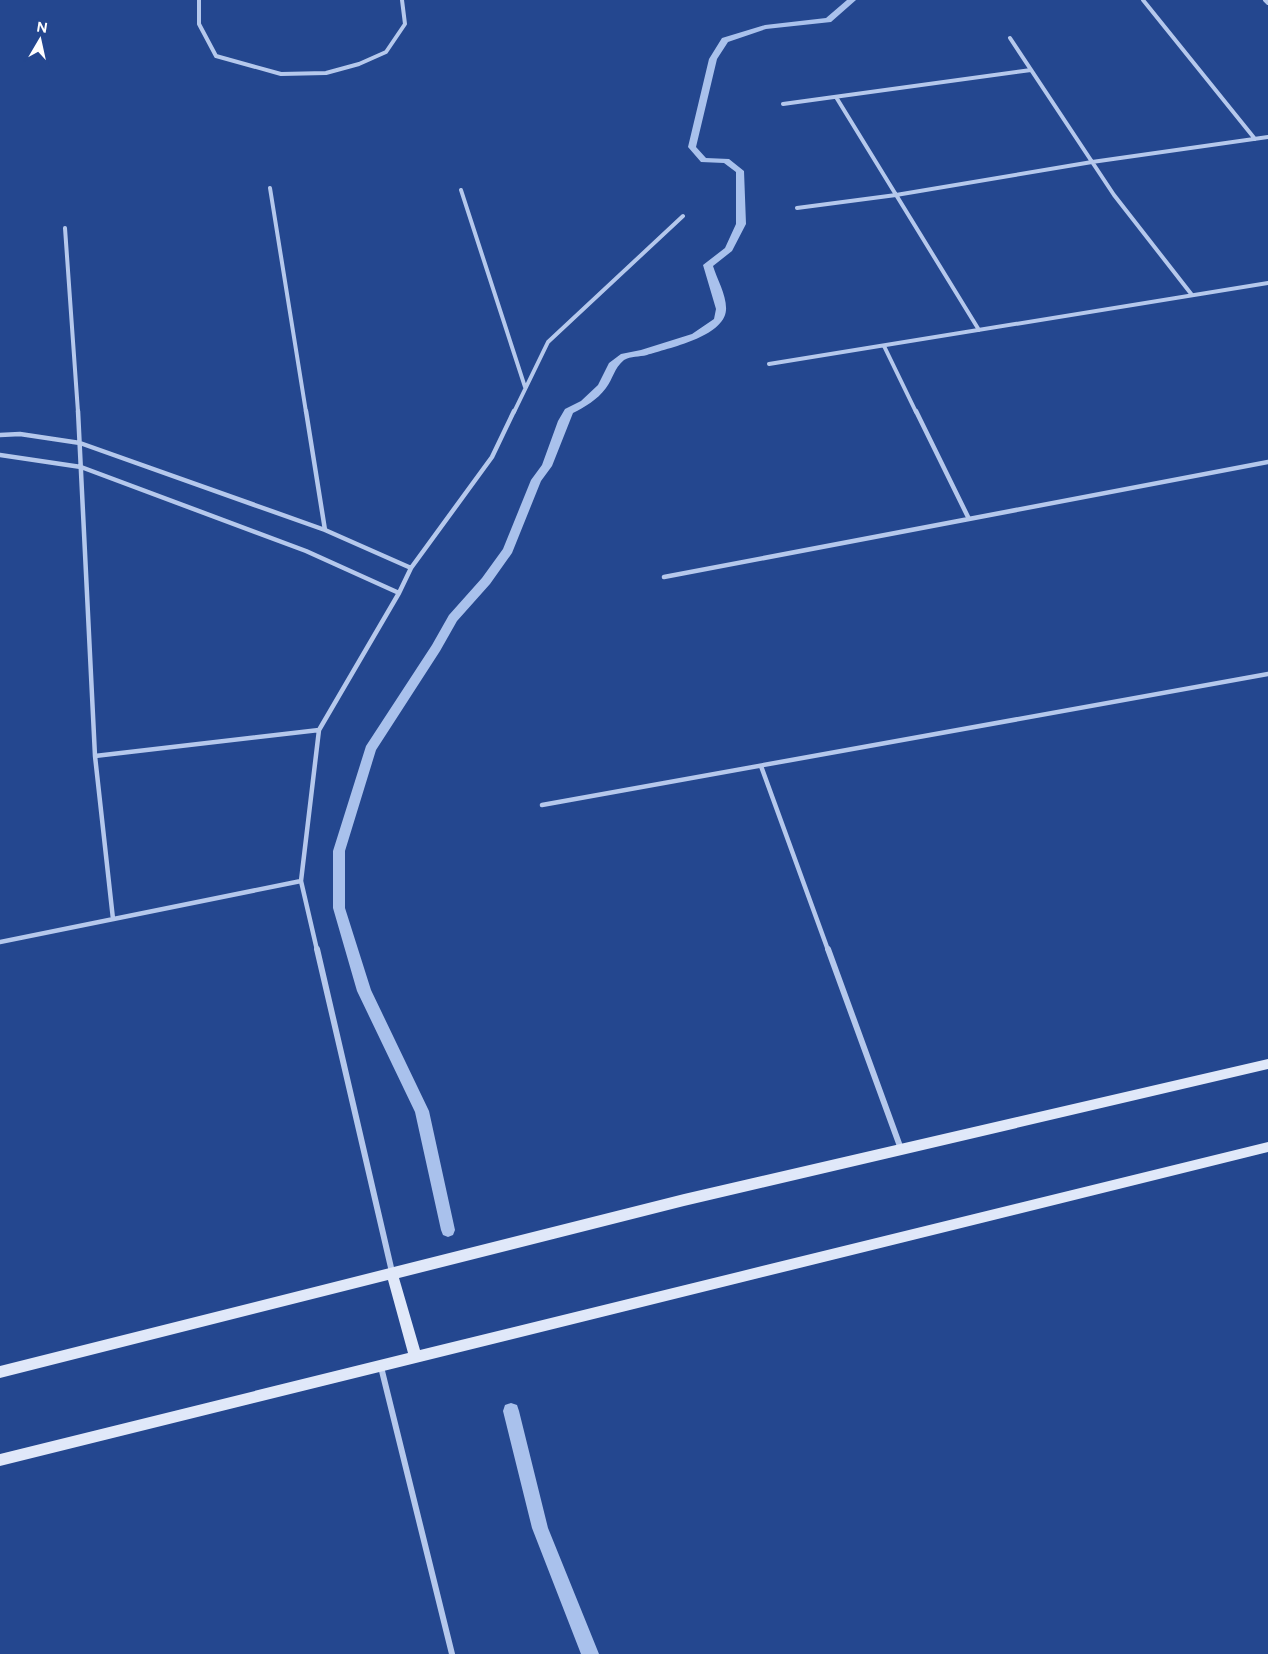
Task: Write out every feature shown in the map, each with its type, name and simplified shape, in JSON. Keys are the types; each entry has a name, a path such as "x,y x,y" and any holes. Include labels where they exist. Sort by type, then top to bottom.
{"street":[{"path":"199,0 199,24 216,56 281,74 326,73 359,64 386,52 405,24 402,0"},
{"path":"1143,0 1255,138"},
{"path":"1265,0 1268,3"},
{"path":"1010,38 1114,194 1192,295"},
{"path":"783,104 1031,70"},
{"path":"836,97 979,330"},
{"path":"797,208 896,195 1092,162 1268,137"},
{"path":"270,188 324,530"},
{"path":"461,190 525,387"},
{"path":"416,1358 392,1273 301,881 319,730 399,593 411,568 441,530 492,457 548,342 683,216"},
{"path":"66,228 80,443 95,756 114,920"},
{"path":"770,364 1268,283"},
{"path":"884,346 969,519"},
{"path":"0,434 20,434 80,443 324,530 411,568"},
{"path":"0,455 81,467 306,551 399,593"},
{"path":"664,577 1268,462"},
{"path":"542,805 1268,674"},
{"path":"95,756 319,730"},
{"path":"760,766 901,1149"},
{"path":"0,942 301,881"},
{"path":"0,1372 684,1200 1268,1064"},
{"path":"0,1460 1268,1147"},
{"path":"382,1367 452,1654"}],"waterway":[{"path":"448,1230 422,1111 364,991 339,908 339,851 370,749 436,648 453,618 486,581 508,550 536,480 547,466 563,421 569,411 585,403 602,387 612,365 624,356 642,353 695,336 718,320 721,309 708,265 729,249 741,224 740,171 726,161 704,160 692,147 713,59 725,40 765,27 828,20 852,0"},
{"path":"511,1411 540,1528 590,1654"}]}
